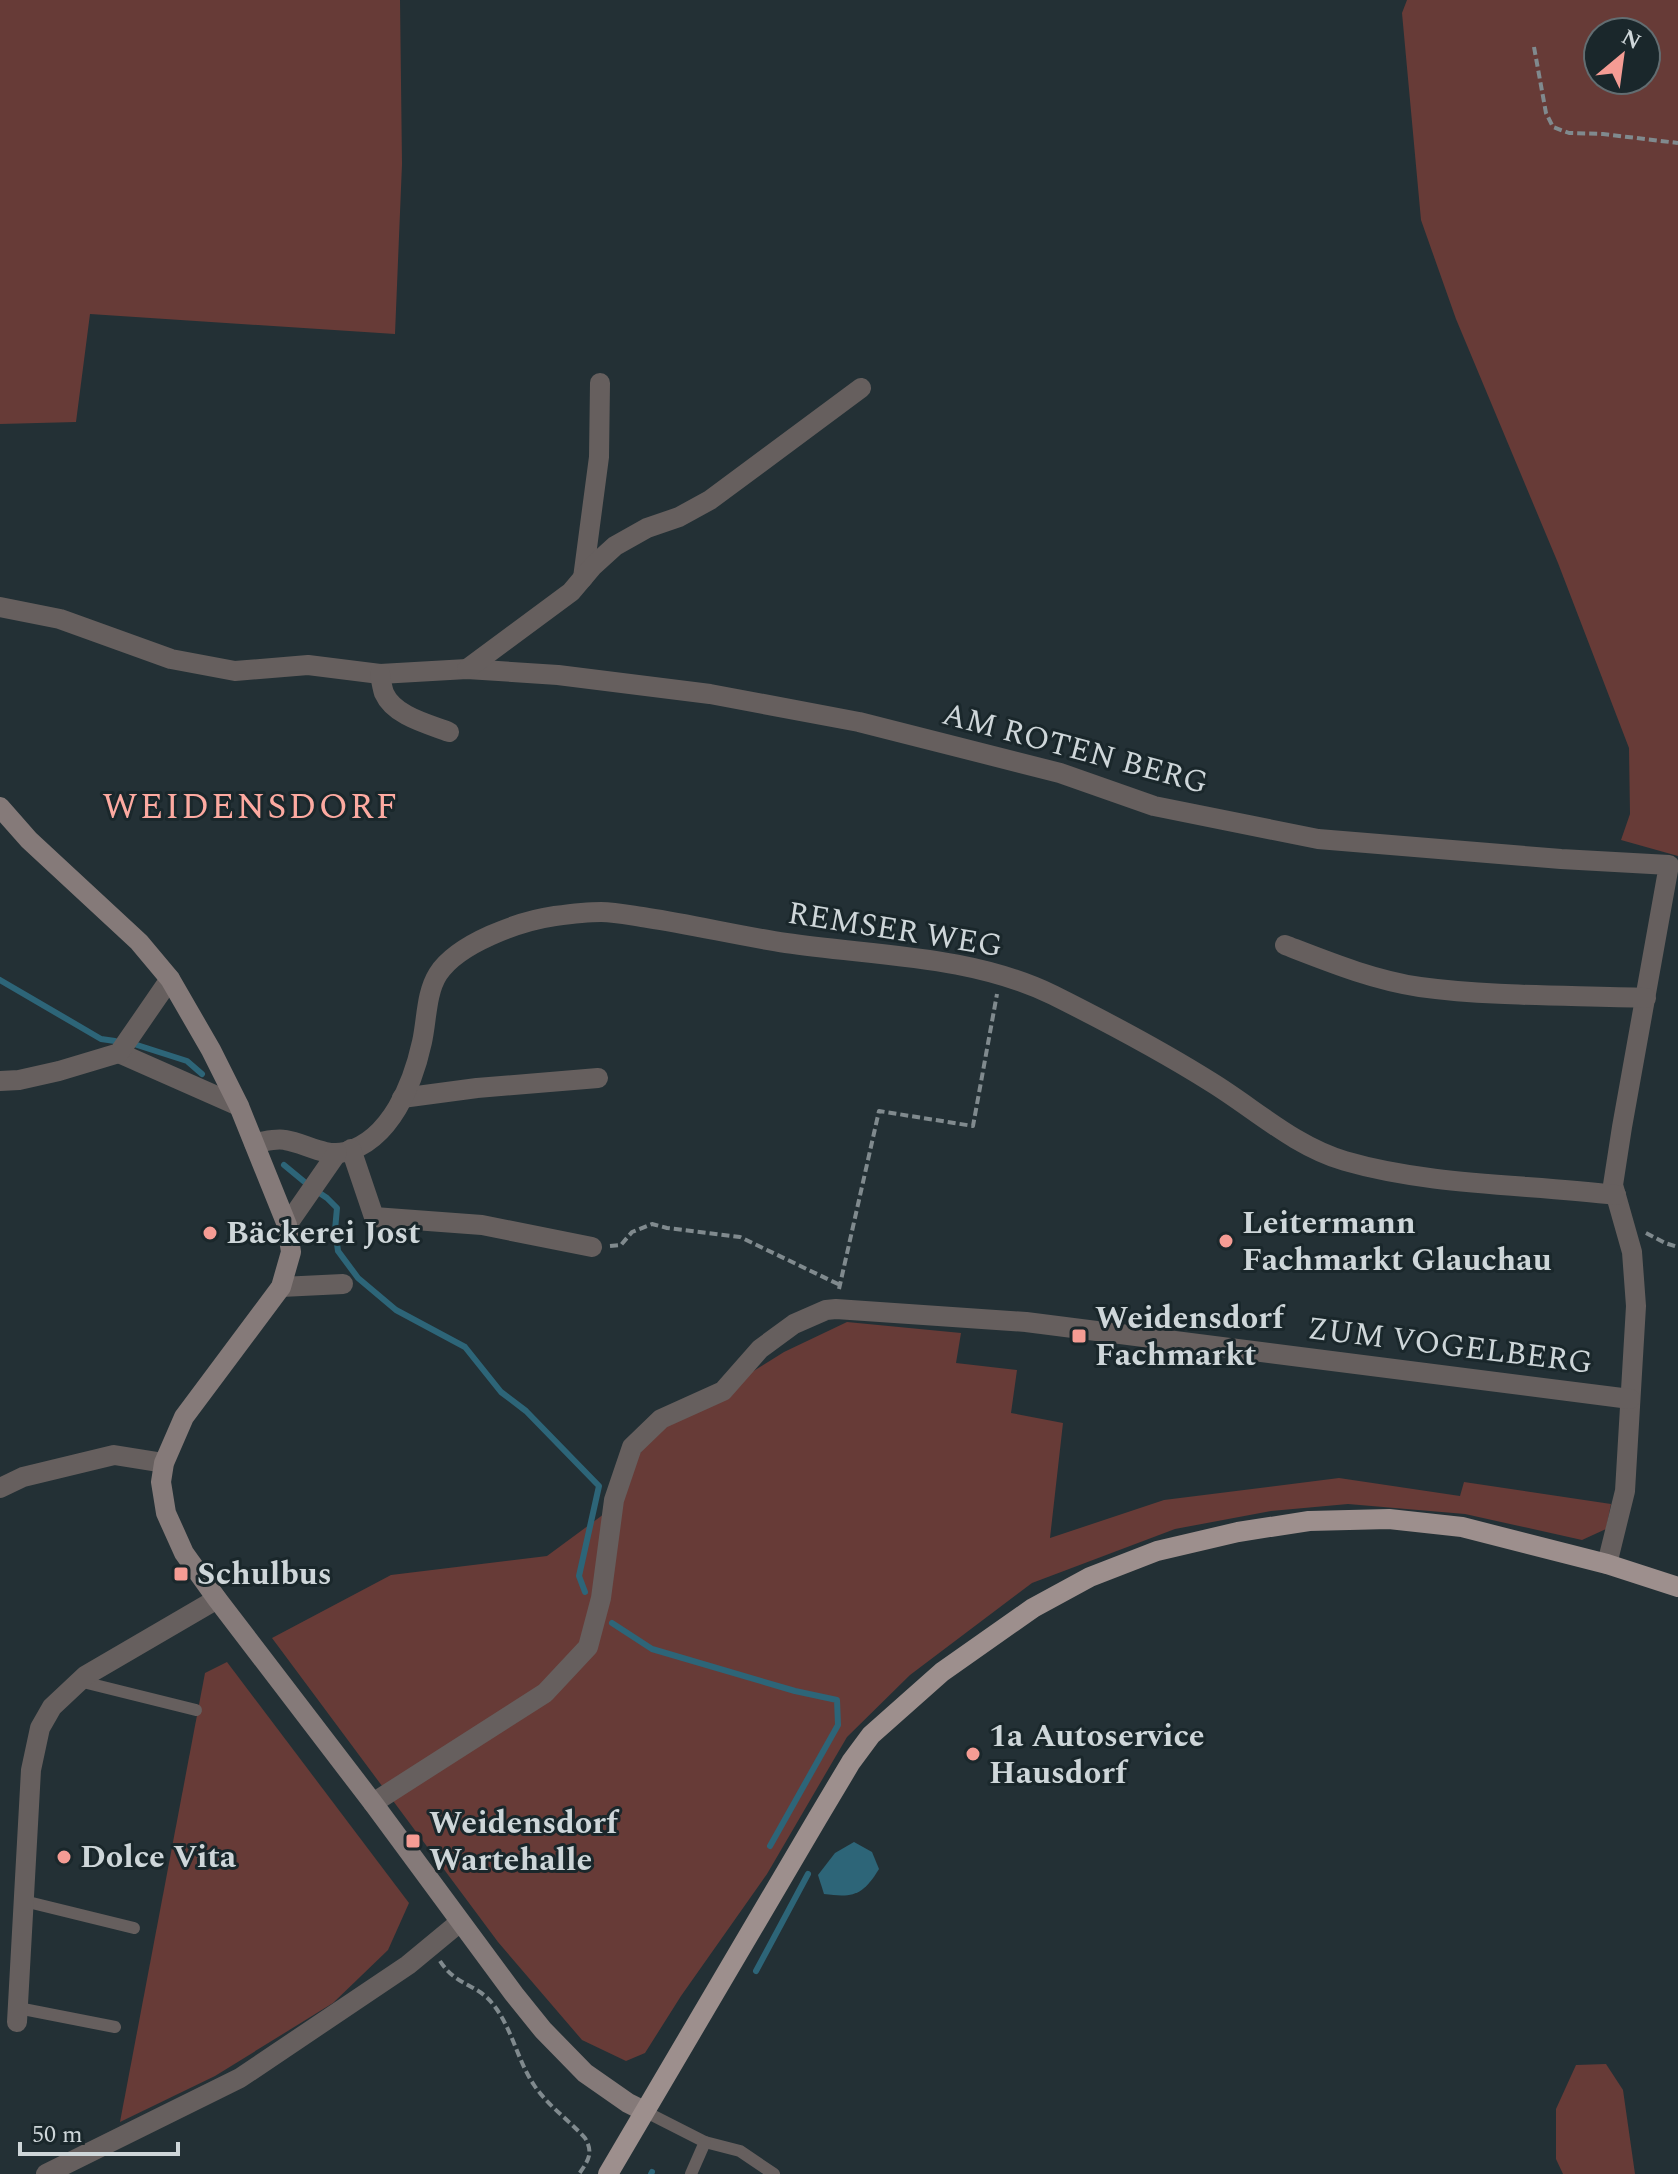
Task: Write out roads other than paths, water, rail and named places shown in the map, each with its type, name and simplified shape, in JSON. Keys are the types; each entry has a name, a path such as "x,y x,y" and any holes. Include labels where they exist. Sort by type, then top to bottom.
{"main road":[{"path":"0,807 29,840 139,942 170,979 239,1106 287,1225 291,1252 281,1287 184,1417 164,1463 161,1482 166,1513 184,1553 514,1994 585,2073 644,2111"},
{"path":"608,2174 851,1762 871,1735 942,1672 1033,1608 1090,1577 1157,1551 1238,1532 1309,1521 1389,1519 1462,1527 1607,1564 1678,1587"}],"street":[{"path":"583,578 599,457 600,383"},
{"path":"467,669 571,592 615,546 710,500 861,388"},
{"name":"AM ROTEN BERG","path":"0,607 60,619 171,659 235,671 308,665 380,674 467,669 558,675 710,694 859,722 1060,773 1154,806 1318,839 1561,859 1674,864"},
{"path":"380,674 383,691 400,710 418,721 449,732"},
{"path":"1607,1564 1625,1491 1636,1306 1632,1252 1613,1185 1646,998 1674,864"},
{"name":"REMSER WEG","path":"344,1151 361,1146 377,1134 394,1114 417,1061 436,976 447,962 507,927 529,920 613,913 821,948 916,957 1022,981 1165,1055 1214,1084 1290,1137 1343,1161 1423,1177 1616,1195"},
{"path":"1285,945 1357,972 1418,987 1646,998"},
{"path":"0,1081 59,1071 119,1053 170,979"},
{"path":"119,1053 239,1106"},
{"path":"402,1098 598,1078"},
{"path":"254,1143 282,1139 326,1153 344,1151"},
{"path":"287,1225 344,1151"},
{"path":"344,1151 374,1217 482,1225 592,1247"},
{"path":"281,1287 343,1284"},
{"name":"ZUM VOGELBERG","path":"373,1803 545,1693 588,1647 601,1598 614,1500 632,1447 661,1419 723,1391 760,1349 794,1324 826,1310 1026,1322 1630,1399"},
{"path":"0,1488 23,1477 114,1455 164,1463"},
{"path":"18,2015 31,1770 40,1728 52,1707 79,1681 217,1599"},
{"path":"46,2174 240,2078 408,1965 460,1922"}],"lane":[{"path":"79,1681 196,1710"},
{"path":"24,1901 134,1928"},
{"path":"18,2015 115,2027"},
{"path":"644,2111 705,2142 740,2151 774,2174"},
{"path":"691,2174 705,2142"}],"water":[{"path":"854,1842 872,1852 879,1869 857,1893 824,1894 818,1875 835,1853"}],"waterway":[{"path":"0,980 101,1039 115,1041"},
{"path":"137,1045 187,1061 202,1074"},
{"path":"284,1165 307,1184"},
{"path":"315,1190 337,1208 335,1230 338,1251 358,1278 396,1310 465,1347 501,1392 526,1411 599,1486 579,1576 585,1592"},
{"path":"612,1623 652,1649 795,1691 837,1700 838,1725 770,1846"},
{"path":"756,1971 808,1874"}],"place":[{"name":"Bäckerei Jost","path":"210,1233"},
{"name":"Leitermann Fachmarkt Glauchau","path":"1226,1241"},
{"name":"Weidensdorf Fachmarkt","path":"1079,1336"},
{"name":"Schulbus","path":"181,1574"},
{"name":"1a Autoservice Hausdorf","path":"973,1754"},
{"name":"Weidensdorf Wartehalle","path":"413,1841"},
{"name":"Dolce Vita","path":"64,1857"}],"district":[{"name":"WEIDENSDORF","path":"251,807"}]}
